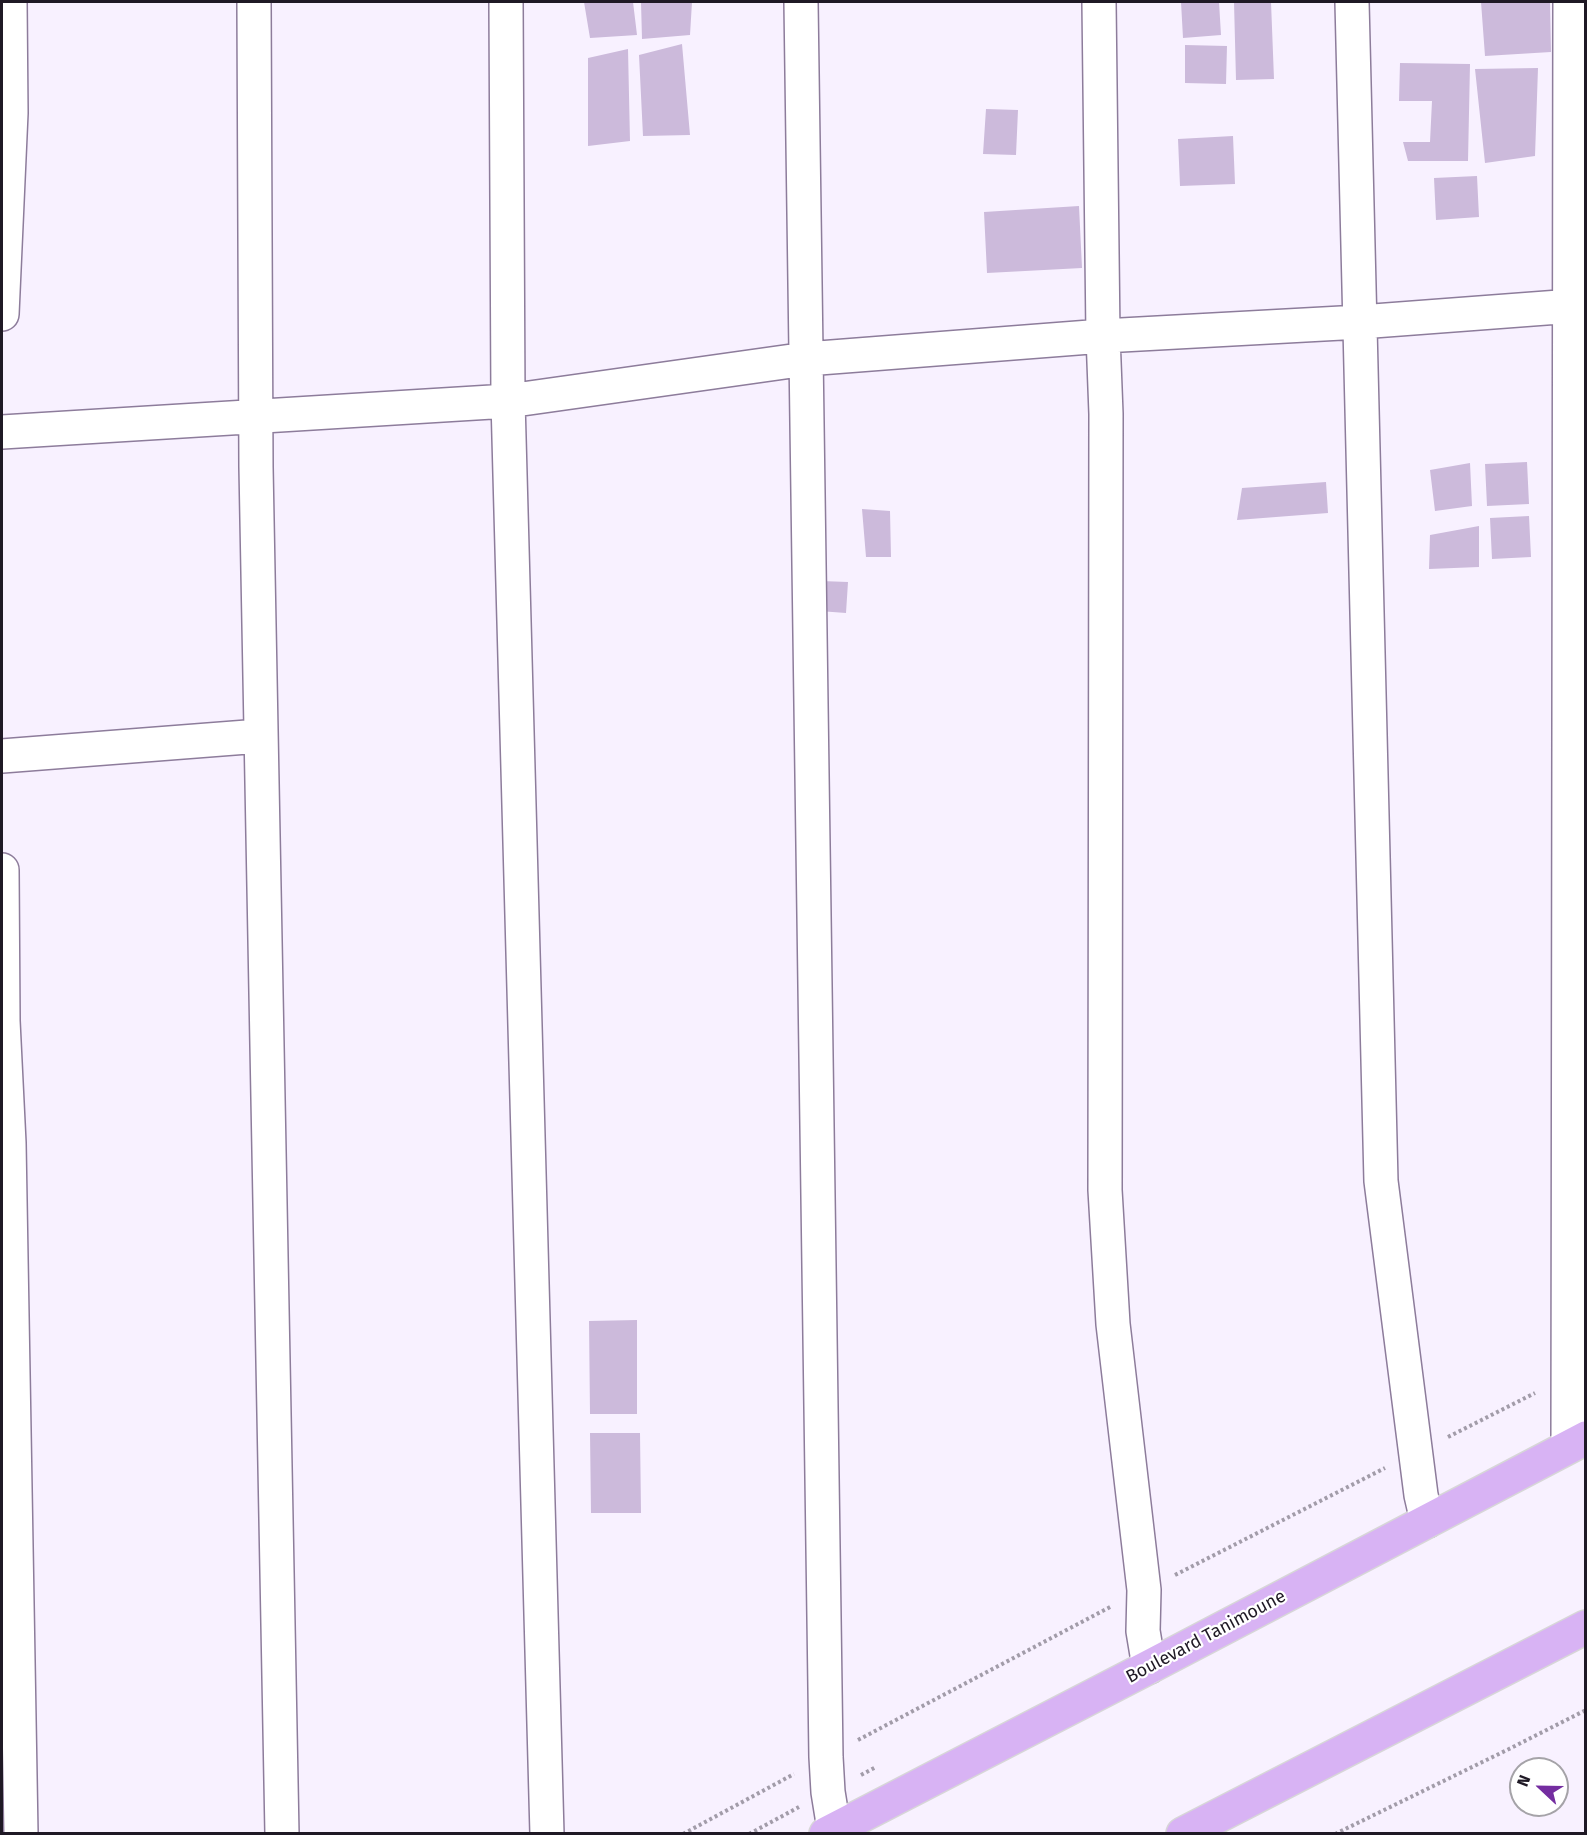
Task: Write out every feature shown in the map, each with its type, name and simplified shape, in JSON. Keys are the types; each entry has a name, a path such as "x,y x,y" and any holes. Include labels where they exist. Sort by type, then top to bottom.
{"main road":[{"name":"Boulevard Tanimoune","path":"830,1831 1149,1667 1577,1442"},
{"path":"1183,1833 1586,1627"}],"street":[{"path":"2,314 10,2"},
{"path":"254,2 255,416 282,1833"},
{"path":"506,2 508,401 547,1833"},
{"path":"801,2 826,1757 830,1831"},
{"path":"1099,2 1106,482 1105,1190 1113,1324 1144,1590 1143,1631 1149,1667"},
{"path":"1352,2 1381,1181 1421,1495 1427,1521"},
{"path":"1575,21 1578,306 1577,1442"},
{"path":"2,432 508,401 806,359 1103,336 1360,322 1578,306"},
{"path":"2,756 260,736"},
{"path":"2,870 2,1022 9,1143 6,1257 11,1769 21,1833"}],"path":[{"path":"1335,1833 1586,1710"}],"building":[{"path":"584,2 633,2 637,35 590,38"},
{"path":"641,2 692,2 690,35 642,39"},
{"path":"1181,2 1219,2 1221,35 1183,38"},
{"path":"1234,2 1271,2 1274,79 1236,80"},
{"path":"1481,2 1550,2 1551,52 1485,56"},
{"path":"682,44 690,135 643,136 639,55"},
{"path":"1185,45 1227,46 1226,84 1185,83"},
{"path":"628,49 630,141 588,146 588,58"},
{"path":"1400,63 1470,64 1468,161 1408,161 1403,142 1430,142 1432,101 1399,101"},
{"path":"1538,68 1535,156 1485,163 1475,69"},
{"path":"986,109 1018,110 1016,155 983,154"},
{"path":"1233,136 1235,184 1180,186 1178,139"},
{"path":"1477,176 1479,217 1436,220 1434,178"},
{"path":"1079,206 1082,268 987,273 984,212"},
{"path":"1527,462 1529,504 1487,506 1485,464"},
{"path":"1470,463 1472,506 1435,511 1430,470"},
{"path":"1326,482 1328,513 1237,520 1242,488"},
{"path":"862,509 890,511 891,557 866,557"},
{"path":"1529,516 1531,557 1492,559 1490,518"},
{"path":"1479,526 1479,567 1429,569 1430,535"},
{"path":"821,581 848,582 846,613 819,611"},
{"path":"637,1320 637,1414 590,1414 589,1321"},
{"path":"590,1433 640,1433 641,1513 591,1513"}]}
